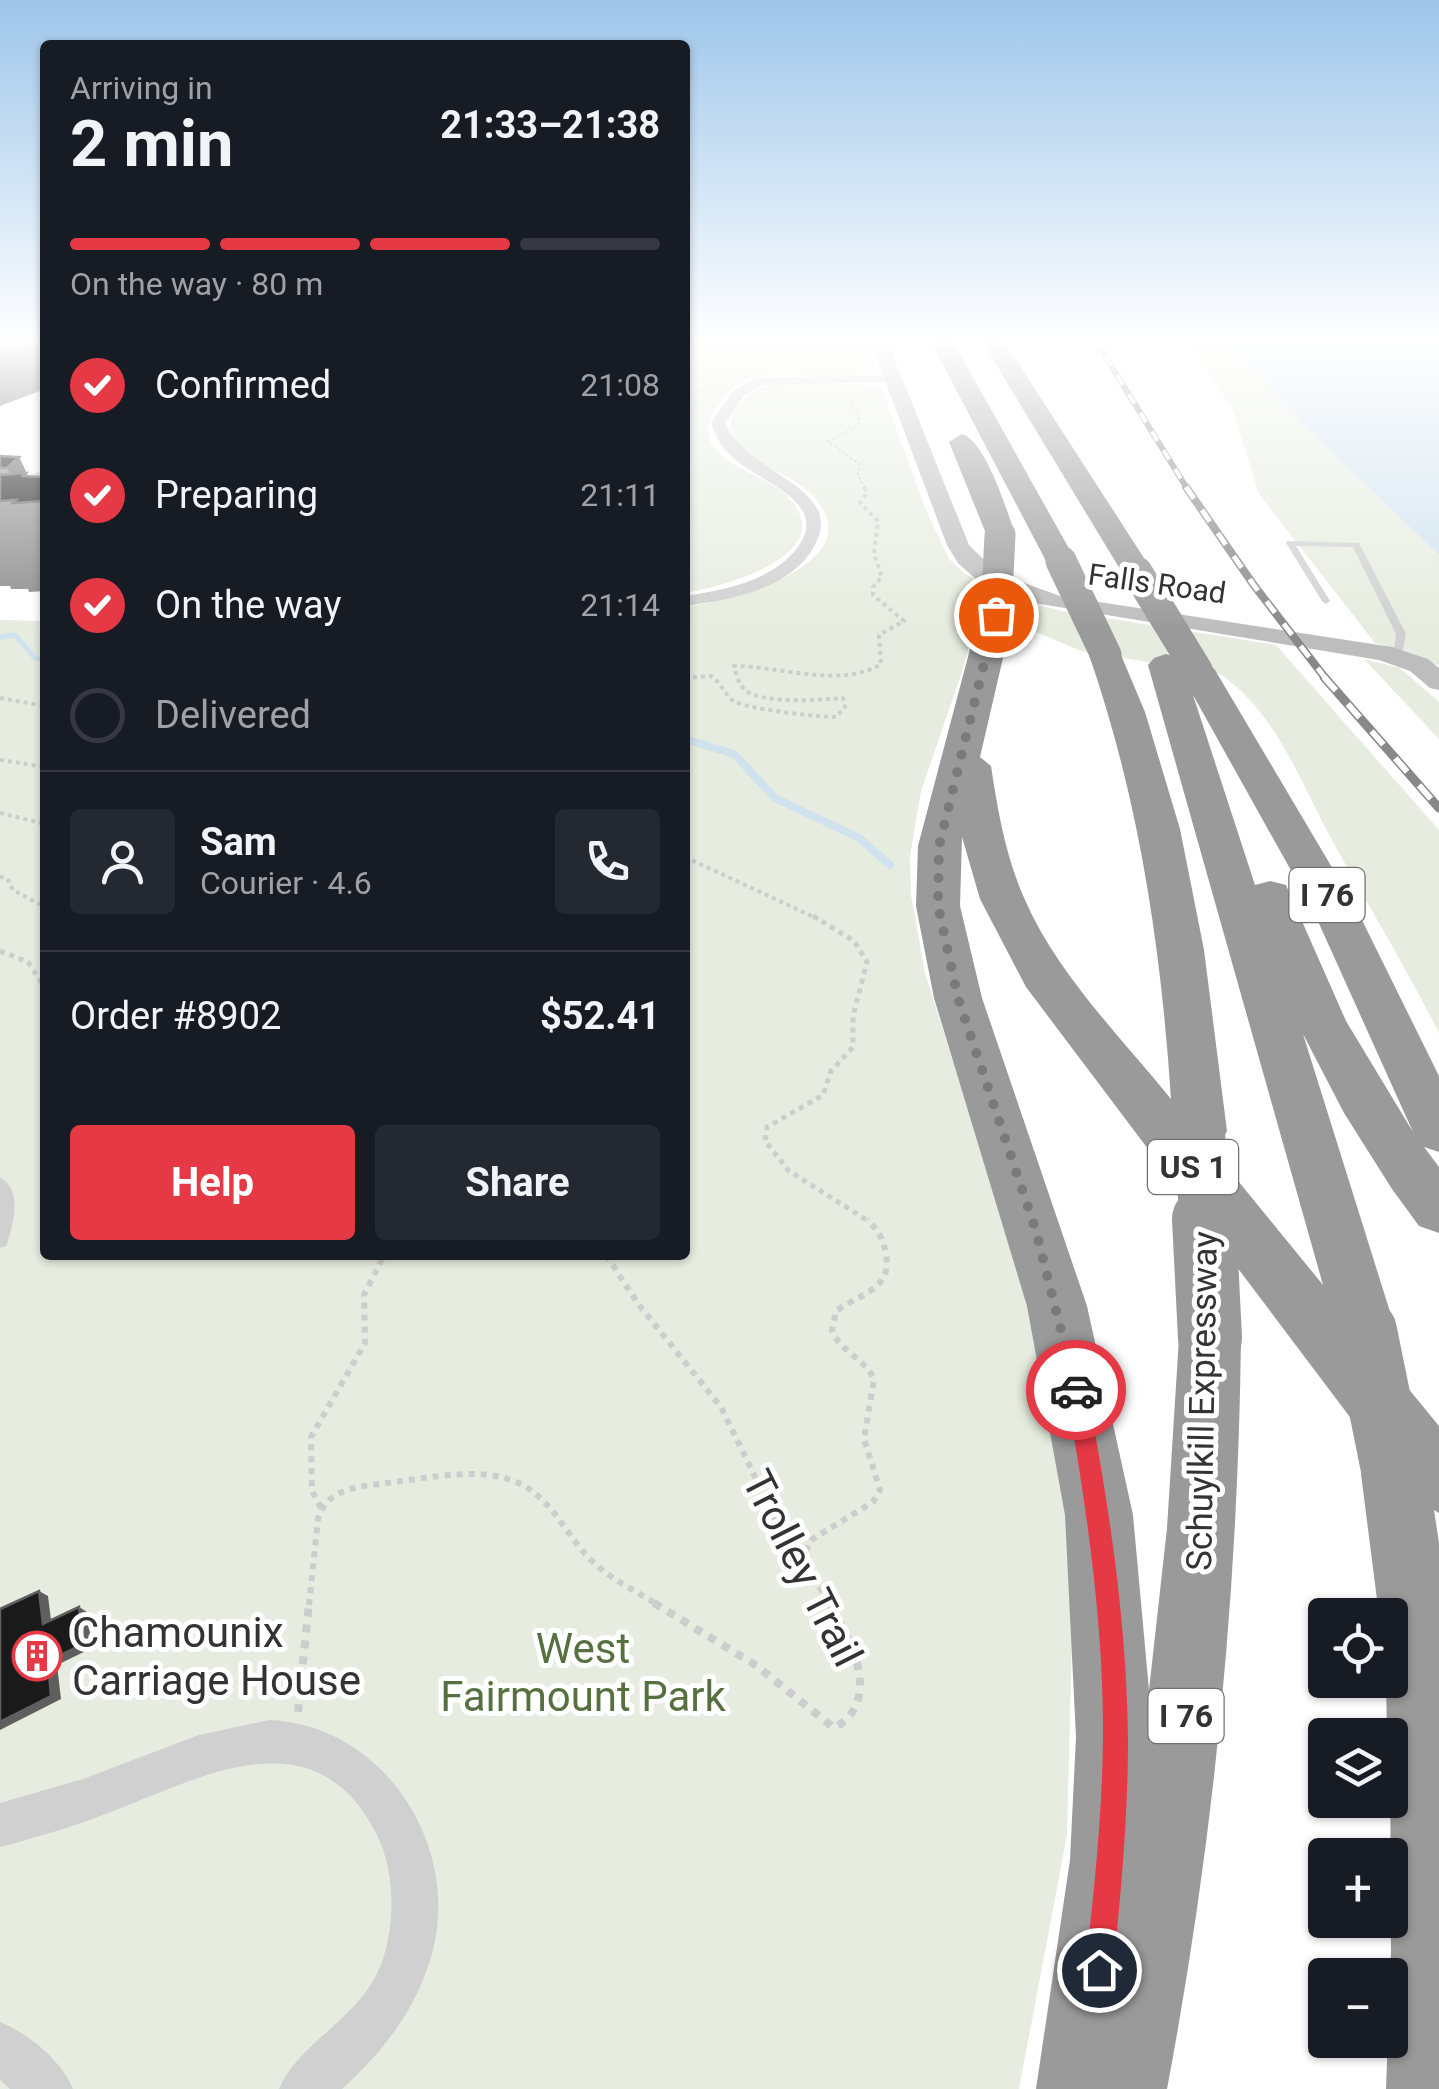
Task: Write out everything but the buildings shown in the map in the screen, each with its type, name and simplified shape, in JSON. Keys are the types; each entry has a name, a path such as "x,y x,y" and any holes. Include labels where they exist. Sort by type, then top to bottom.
{"highway":[{"name":"US 1","path":"959,435 990,501 1000,535 996,615 968,737 980,836 988,868 1017,935 1069,1011 1417,1476"},
{"name":"Schuylkill Expressway","path":"993,435 1061,561 1106,655 1135,736 1166,867 1191,1020 1200,1131 1210,1338 1203,1538 1193,1658 1155,1930 1121,2089"},
{"path":"1038,435 1123,570"},
{"name":"I 76","path":"1047,435 1181,667 1334,908 1439,1130"},
{"path":"1000,535 1008,464"},
{"path":"1181,667 1320,1023 1366,1104 1438,1207"},
{"path":"1181,667 1365,1331 1417,1476 1434,1951 1432,2089"},
{"path":"968,737 939,846 938,906 945,949 1058,1306 1100,1515 1110,1615 1115,1737 1111,1860 1082,2089"}],"main road":[{"name":"Falls Road","path":"915,435 958,546 966,561 988,578 1024,594 1060,603 1398,656 1419,665 1437,680"}],"street":[{"path":"690,600 746,588 772,577 801,555 814,532 810,508 799,494 727,448 721,435"},
{"path":"0,498 27,500"},
{"path":"0,1824 51,1812 218,1751 294,1742 327,1751 359,1774 388,1804 406,1844 412,1882 412,1924 402,1972 379,2015 345,2053 304,2089"},
{"path":"0,2046 48,2089"}],"lane":[{"path":"0,498 40,473"},
{"path":"1326,601 1290,543 1356,544 1401,634 1398,656"},
{"path":"0,1182 7,1191 7,1204 0,1241"}],"path":[{"path":"690,678 717,679 730,699 744,706 776,708 798,717 836,718 845,707 843,698 789,700 752,693 740,684 734,666 805,674 871,672 881,664 880,635 904,624 872,592 882,577 874,554 878,521 860,504 867,493 858,474 860,464 834,451 828,442 843,435"},
{"path":"0,698 40,705"},
{"path":"0,760 40,765"},
{"path":"0,813 40,823"},
{"path":"690,858 828,924 854,941 866,962 864,984 853,1016 853,1048 830,1071 823,1095 778,1119 768,1128 766,1141 778,1161 877,1226 887,1254 884,1278 877,1290 842,1306 833,1314 831,1326 837,1342 868,1367 874,1380 864,1428 866,1450 880,1490 872,1502 811,1540 800,1562"},
{"path":"0,877 7,878 20,895 40,905"},
{"path":"0,951 13,952 25,960 40,981"},
{"path":"294,1742 321,1508 312,1490 311,1437 365,1343 364,1295 382,1260"},
{"name":"Trolley Trail","path":"321,1508 336,1492 405,1480 473,1474 505,1478 526,1486 545,1501 594,1563 720,1647 757,1666 834,1728 848,1722 857,1709 858,1666 835,1615 760,1492 748,1458 705,1381 675,1343 646,1316 609,1260"}],"green space":[{"path":"690,435 709,435 712,445 725,458 789,498 801,518 800,536 789,552 770,565 723,584 690,592"},
{"name":"West Fairmount Park","path":"733,435 899,435 925,508 949,559 965,574 1013,598 1062,611 1276,645 1439,830 1439,1033 1288,755 1259,710 1241,691 1220,674 1081,651 979,608 962,672 921,791 910,856 911,895 925,973 1031,1306 1065,1506 1072,1637 1067,1835 1019,2089 0,2089 0,620 40,621 40,1260 690,1260 690,606 732,597 789,575 812,560 826,542 827,520 813,496 754,459"},
{"path":"1241,435 1314,435 1439,555 1439,666 1375,643 1259,494"},
{"path":"1364,659 1400,668 1439,702 1439,739"}],"water":[{"path":"1314,435 1439,435 1439,555"}],"waterway":[{"path":"0,637 15,635 35,658 40,658"},
{"path":"690,741 734,754 775,798 859,838 890,865"}],"railway":[{"path":"1154,435 1187,489"},
{"path":"1187,489 1326,679"},
{"path":"1324,677 1439,808"}],"way so far":[{"path":"996,615 939,846 938,906 958,998 1036,1231 1058,1306 1076,1390"}],"place":[{"name":"Chamounix Carriage House","path":"37,1656"}],"route":[{"path":"1076,1390 1100,1515 1110,1615 1115,1737 1111,1860 1099,1970"}]}
